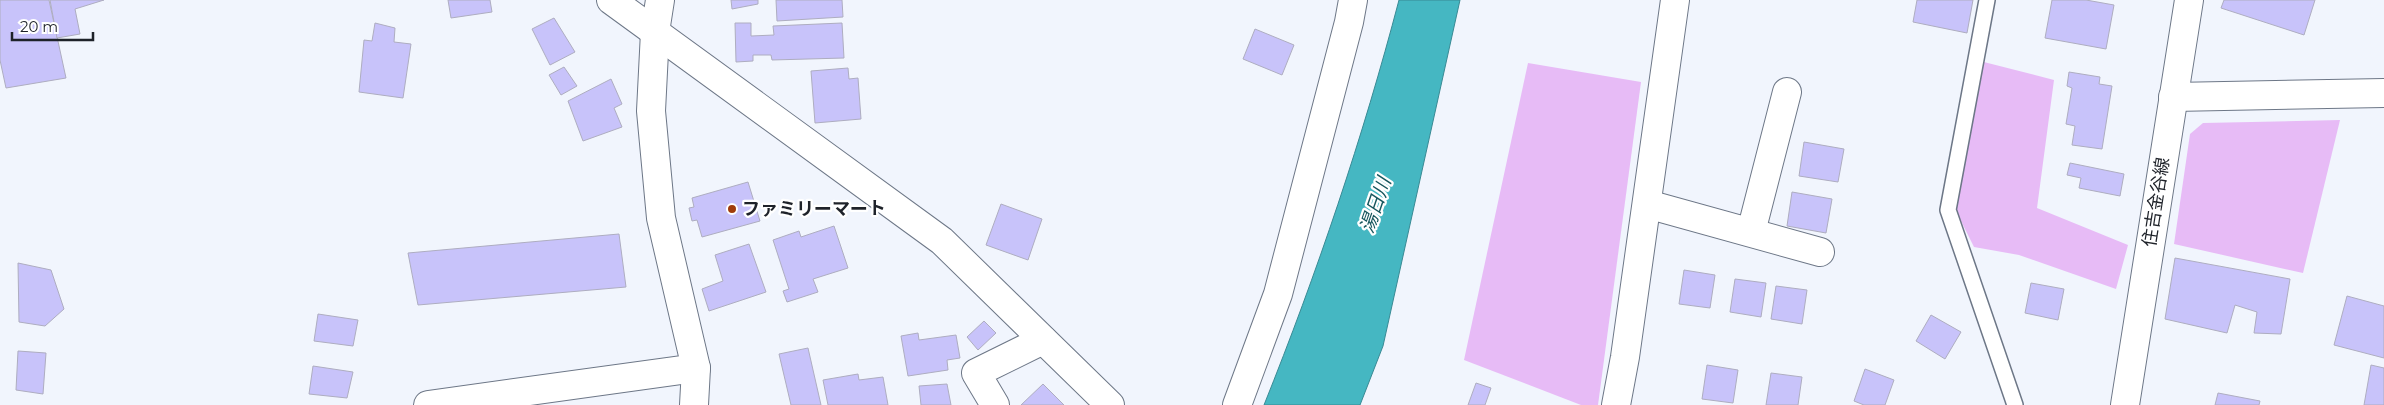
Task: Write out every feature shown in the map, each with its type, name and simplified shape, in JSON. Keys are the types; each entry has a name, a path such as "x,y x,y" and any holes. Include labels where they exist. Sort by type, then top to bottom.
{"street":[{"path":"611,0 942,241 1110,405"},
{"path":"660,0 655,32 651,111 661,218 696,368 694,405"},
{"path":"1237,405 1278,294 1349,22 1353,0"},
{"path":"1616,405 1626,357 1675,0"},
{"name":"住吉金谷線","path":"2125,405 2188,0"},
{"path":"1751,232 1787,92"},
{"path":"2173,97 2384,93"},
{"path":"1647,204 1820,252"},
{"path":"995,405 976,374 1043,340"},
{"path":"428,405 696,368"}],"lane":[{"path":"1987,0 1948,210 2015,405"}],"shaded area":[{"path":"1976,60 2054,80 2037,208 2128,245 2116,289 2019,255 1974,247 1950,199"},
{"path":"1528,63 1641,82 1598,405 1581,405 1464,360"},
{"path":"2340,120 2303,273 2174,244 2190,134 2203,123"}],"water":[{"name":"湯日川","path":"1399,0 1460,0 1383,346 1360,405 1264,405 1321,255 1338,204 1370,103"}],"building":[{"path":"0,0 49,0 66,78 6,88 0,60"},
{"path":"50,0 104,0 75,9 80,34 57,38"},
{"path":"448,0 490,0 492,12 451,18"},
{"path":"731,0 758,0 758,4 732,9"},
{"path":"776,0 842,0 843,17 777,21"},
{"path":"1917,0 1973,0 1967,33 1913,22"},
{"path":"2052,0 2086,0 2114,5 2106,49 2045,38"},
{"path":"2224,0 2315,0 2304,35 2221,8"},
{"path":"554,18 575,52 550,65 532,29"},
{"path":"375,23 395,28 394,42 411,44 403,98 359,92 364,40 372,41"},
{"path":"735,23 751,23 751,36 774,35 773,26 842,23 844,58 772,60 771,55 753,55 753,61 736,62"},
{"path":"1255,29 1294,45 1282,75 1243,59"},
{"path":"564,67 577,86 561,95 549,75"},
{"path":"848,68 849,79 858,78 861,119 815,123 811,71"},
{"path":"2069,72 2100,77 2099,84 2112,86 2102,149 2072,145 2075,126 2066,124 2072,88 2067,86"},
{"path":"611,79 622,104 614,108 622,127 583,141 568,101"},
{"path":"1804,142 1844,149 1838,182 1799,176"},
{"path":"2070,163 2124,174 2120,196 2079,188 2081,178 2067,175"},
{"path":"748,182 760,221 702,237 697,220 692,221 689,208 694,207 692,198"},
{"path":"1792,192 1832,199 1826,233 1787,226"},
{"path":"1001,204 1042,219 1028,260 986,245"},
{"path":"834,226 848,268 813,279 818,292 787,302 783,291 789,289 773,240 799,231 801,237"},
{"path":"619,234 626,287 418,305 408,253"},
{"path":"749,244 766,292 709,311 702,289 723,281 715,255"},
{"path":"2175,258 2290,279 2281,334 2254,333 2257,312 2235,305 2227,333 2165,319"},
{"path":"18,263 51,270 64,309 45,326 19,322"},
{"path":"1684,270 1715,275 1710,308 1679,304"},
{"path":"1735,279 1766,283 1761,317 1730,312"},
{"path":"2031,283 2064,289 2058,320 2025,313"},
{"path":"1776,286 1807,290 1802,324 1771,319"},
{"path":"2347,296 2384,306 2384,358 2334,345"},
{"path":"318,314 358,320 353,346 314,341"},
{"path":"1931,315 1961,332 1945,359 1916,341"},
{"path":"984,321 996,333 978,350 967,337"},
{"path":"918,333 919,340 956,335 960,358 947,360 948,370 908,376 901,336"},
{"path":"808,348 821,405 791,405 779,354"},
{"path":"18,351 46,353 43,394 16,390"},
{"path":"1707,365 1738,370 1733,403 1702,399"},
{"path":"2371,365 2384,368 2384,405 2364,405"},
{"path":"313,366 353,372 347,398 309,394"},
{"path":"1865,369 1894,380 1885,405 1864,405 1854,401"},
{"path":"1771,373 1802,377 1798,405 1766,405"},
{"path":"858,374 859,380 883,377 888,405 828,405 823,380"},
{"path":"1476,383 1491,388 1485,405 1468,405"},
{"path":"947,384 951,405 921,405 919,386"},
{"path":"1043,384 1064,405 1021,405"},
{"path":"2218,393 2260,401 2259,405 2215,405"}],"place":[{"name":"ファミリーマート","path":"732,209"}]}
